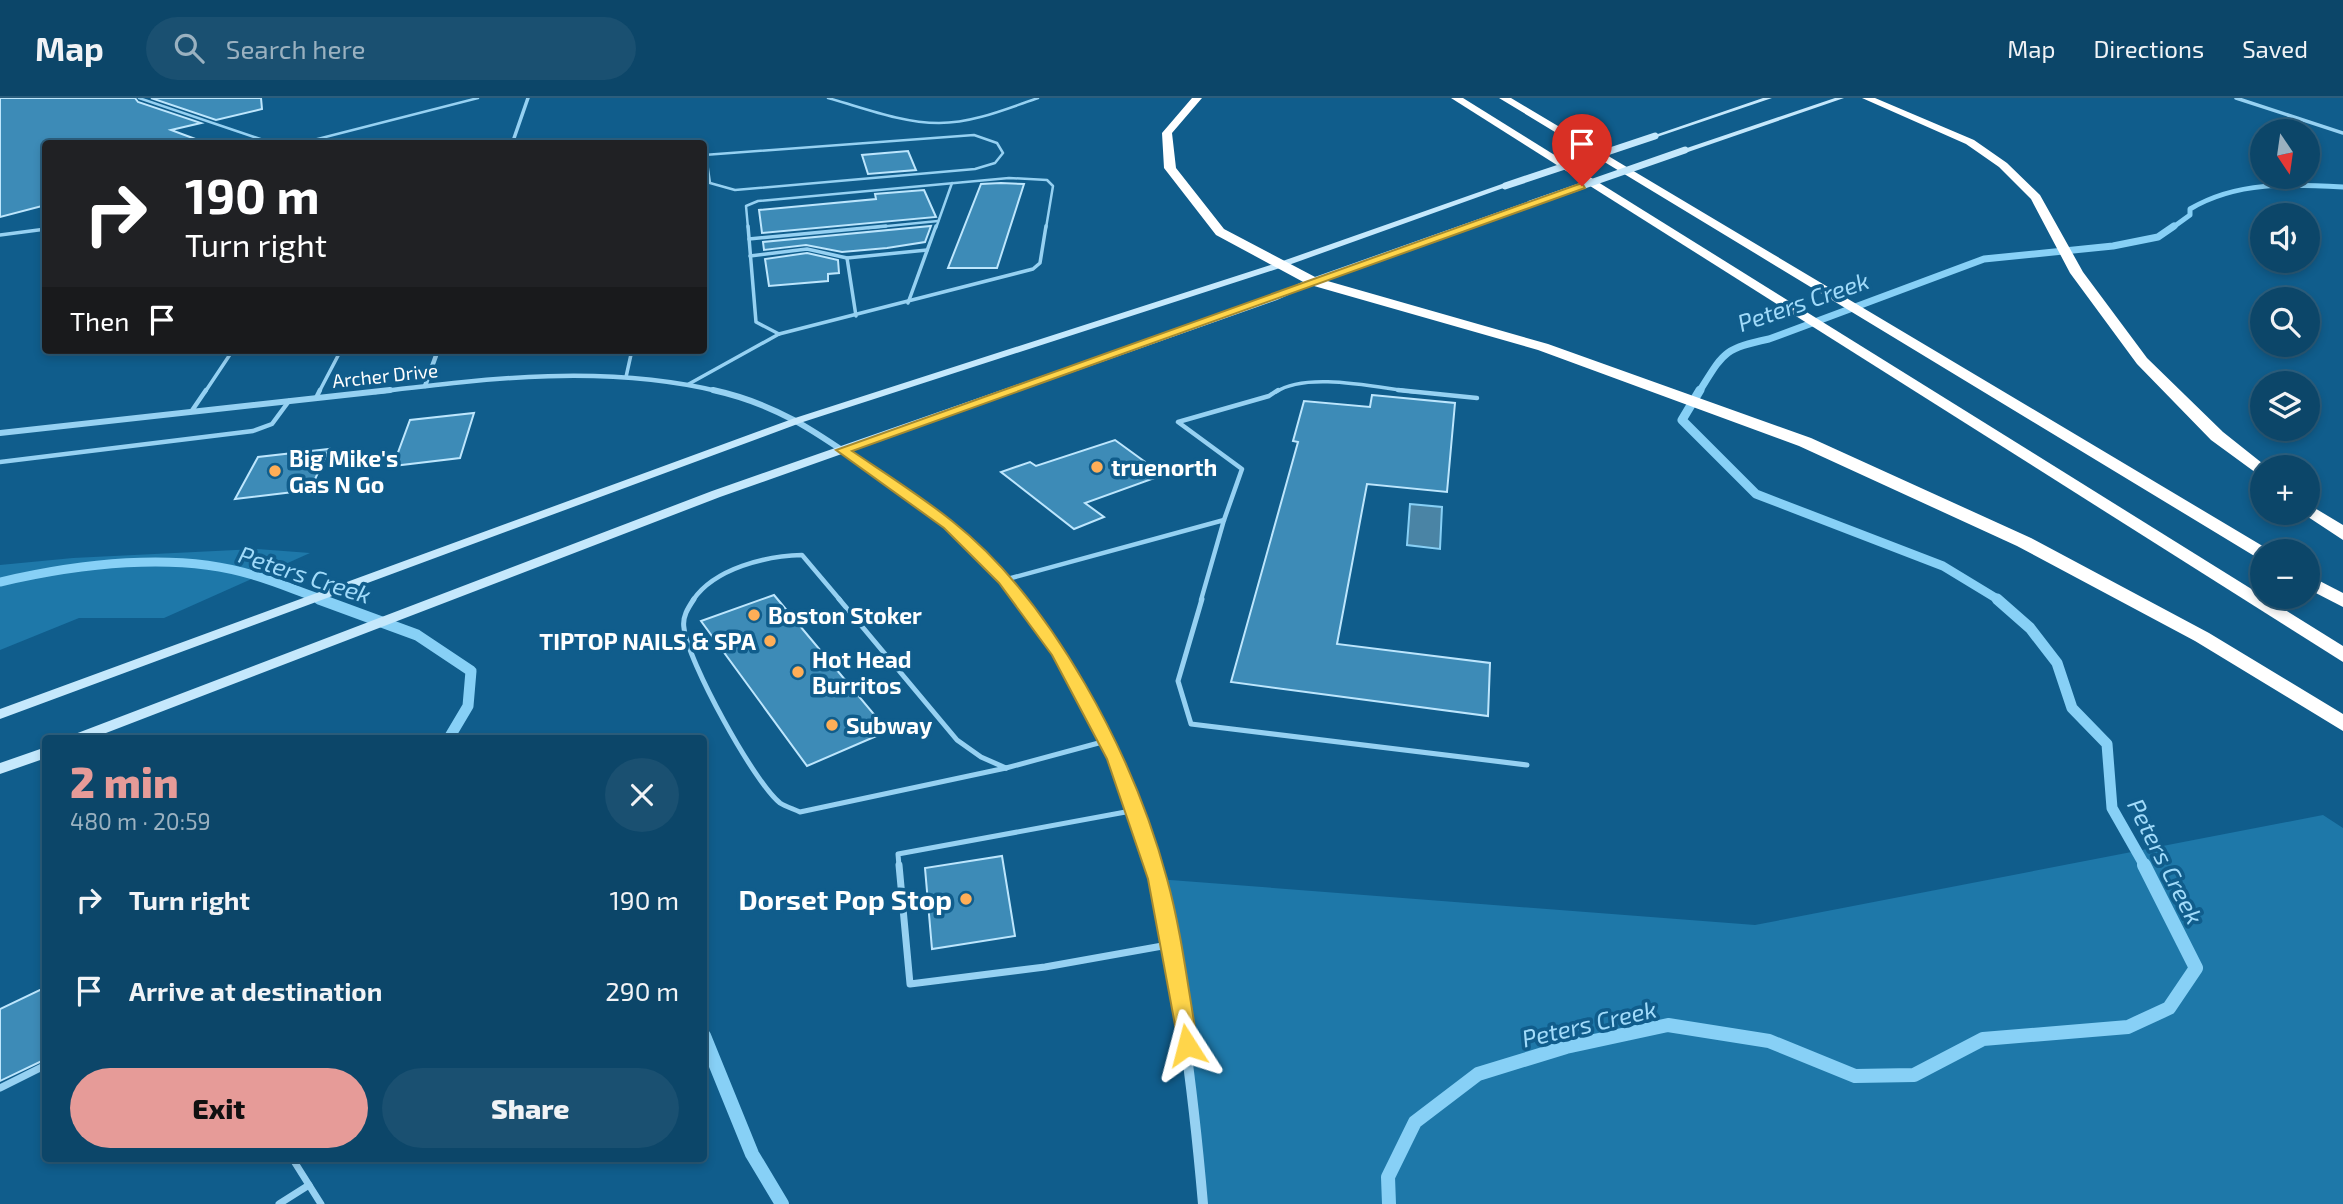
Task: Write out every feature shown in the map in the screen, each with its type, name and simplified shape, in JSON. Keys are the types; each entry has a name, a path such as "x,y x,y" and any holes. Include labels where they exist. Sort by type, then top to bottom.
{"highway":[{"path":"1197,98 1167,133 1170,168 1220,232 1280,265 1312,281 1543,347 1805,442 2024,542 2202,636 2343,724"},
{"path":"1456,98 2343,655"},
{"path":"1504,98 2250,545"},
{"path":"1867,98 1970,142 2003,165 2036,197 2077,273 2142,361 2217,436 2250,463"},
{"path":"2320,518 2343,534"},
{"path":"2320,587 2343,601"}],"main road":[{"path":"0,714 166,650 799,420 1280,265 1769,98"},
{"path":"88,735 716,494 1274,298 1312,281 1530,204 1841,98"},
{"path":"0,769 42,753"}],"street":[{"path":"513,140 527,98"},
{"path":"2236,98 2343,133"},
{"path":"425,386 437,354"},
{"name":"Archer Drive","path":"0,433 425,386 575,374 626,377 732,395 799,420 948,525 1004,580 1060,654 1106,741 1134,810 1157,879 1171,944 1195,1095 1203,1204"}],"lane":[{"path":"139,98 263,140"},
{"path":"314,140 478,98"},
{"path":"828,98 923,122 941,123 977,118 1038,98"},
{"path":"707,155 974,135 997,143 1003,153 1000,160 992,166 975,169 735,190 710,183 707,166"},
{"path":"687,386 779,334 1033,269 1040,263 1053,186 1047,180 1009,178 758,201 746,206 756,322 779,334"},
{"path":"908,303 952,183"},
{"path":"748,239 938,221"},
{"path":"0,235 42,230"},
{"path":"750,256 807,250 847,258 927,250"},
{"path":"847,258 856,316"},
{"path":"191,412 230,354"},
{"path":"316,398 339,354"},
{"path":"626,377 631,354"},
{"path":"1477,398 1311,381 1284,386 1269,396 1178,422 1242,469 1224,520 1178,681 1191,724 1527,765"},
{"path":"0,462 254,431 272,424 289,401"},
{"path":"1004,580 1224,520"},
{"path":"1006,768 981,757 957,740 802,555 774,556 720,576 705,587 682,623 685,643 714,702 779,802 800,812 1006,768 1106,741"},
{"path":"1134,810 898,854 910,984 1045,967 1171,944"},
{"path":"0,1088 42,1067"},
{"path":"295,1162 321,1204"},
{"path":"279,1204 309,1185"}],"shaded area":[{"path":"1410,504 1442,507 1440,549 1407,545"},
{"path":"257,549 310,553 164,618 79,618 0,650 0,565 73,558"},
{"path":"2323,815 2343,828 2343,1204 1203,1204 1157,879 1755,925"}],"building":[{"path":"0,98 135,98 138,102 201,123 171,130 198,140 42,140 42,206 0,217"},
{"path":"151,98 261,98 262,109 216,120"},
{"path":"908,151 916,170 868,174 862,155"},
{"path":"981,184 1024,184 997,268 948,268"},
{"path":"924,190 936,217 762,233 759,210 876,199 875,194"},
{"path":"931,226 925,242 887,248 842,252 806,245 764,250 763,242"},
{"path":"807,253 838,260 839,273 828,274 828,281 769,286 765,259"},
{"path":"1372,395 1455,403 1447,492 1367,484 1337,644 1490,663 1488,716 1231,682 1298,442 1293,441 1304,401 1370,407"},
{"path":"474,413 460,458 393,466 410,420"},
{"path":"1115,440 1163,475 1085,503 1104,517 1074,529 1001,472 1030,462 1036,466"},
{"path":"329,449 310,490 235,499 258,457"},
{"path":"774,595 888,731 807,766 701,621"},
{"path":"1002,856 1015,936 932,949 925,868"},
{"path":"42,989 42,1061 0,1081 0,1009"}],"waterway":[{"name":"Peters Creek","path":"2172,228 2190,215 2190,209 2226,193 2264,186 2343,187"},
{"name":"Peters Creek","path":"1699,392 1720,360 1733,350 1984,259 2113,246 2158,237 2174,226"},
{"name":"Peters Creek","path":"1700,390 1682,420 1756,494 1943,566 1999,600"},
{"name":"Peters Creek","path":"0,582 94,566 192,563 253,575 324,600"},
{"name":"Peters Creek","path":"319,599 417,635 471,671 468,706 451,735"},
{"name":"Peters Creek","path":"1997,599 2030,628 2057,663 2072,708 2107,744 2112,808 2145,866"},
{"name":"Peters Creek","path":"1389,1204 1388,1177 1415,1122 1478,1074 1566,1047 1668,1025 1769,1041 1855,1076 1914,1075 1983,1039 2128,1027 2169,1008 2196,968 2144,865"},
{"name":"Peters Creek","path":"707,1043 752,1154 782,1204"}],"place":[{"name":"truenorth","path":"1097,467"},
{"name":"Big Mike's Gas N Go","path":"275,471"},
{"name":"Boston Stoker","path":"754,615"},
{"name":"TIPTOP NAILS & SPA","path":"770,641"},
{"name":"Hot Head Burritos","path":"798,672"},
{"name":"Subway","path":"832,725"},
{"name":"Dorset Pop Stop","path":"966,899"}],"route":[{"path":"1187,1045 1171,944 1157,879 1116,759 1060,654 1004,580 948,525 843,450 1582,186"}]}
